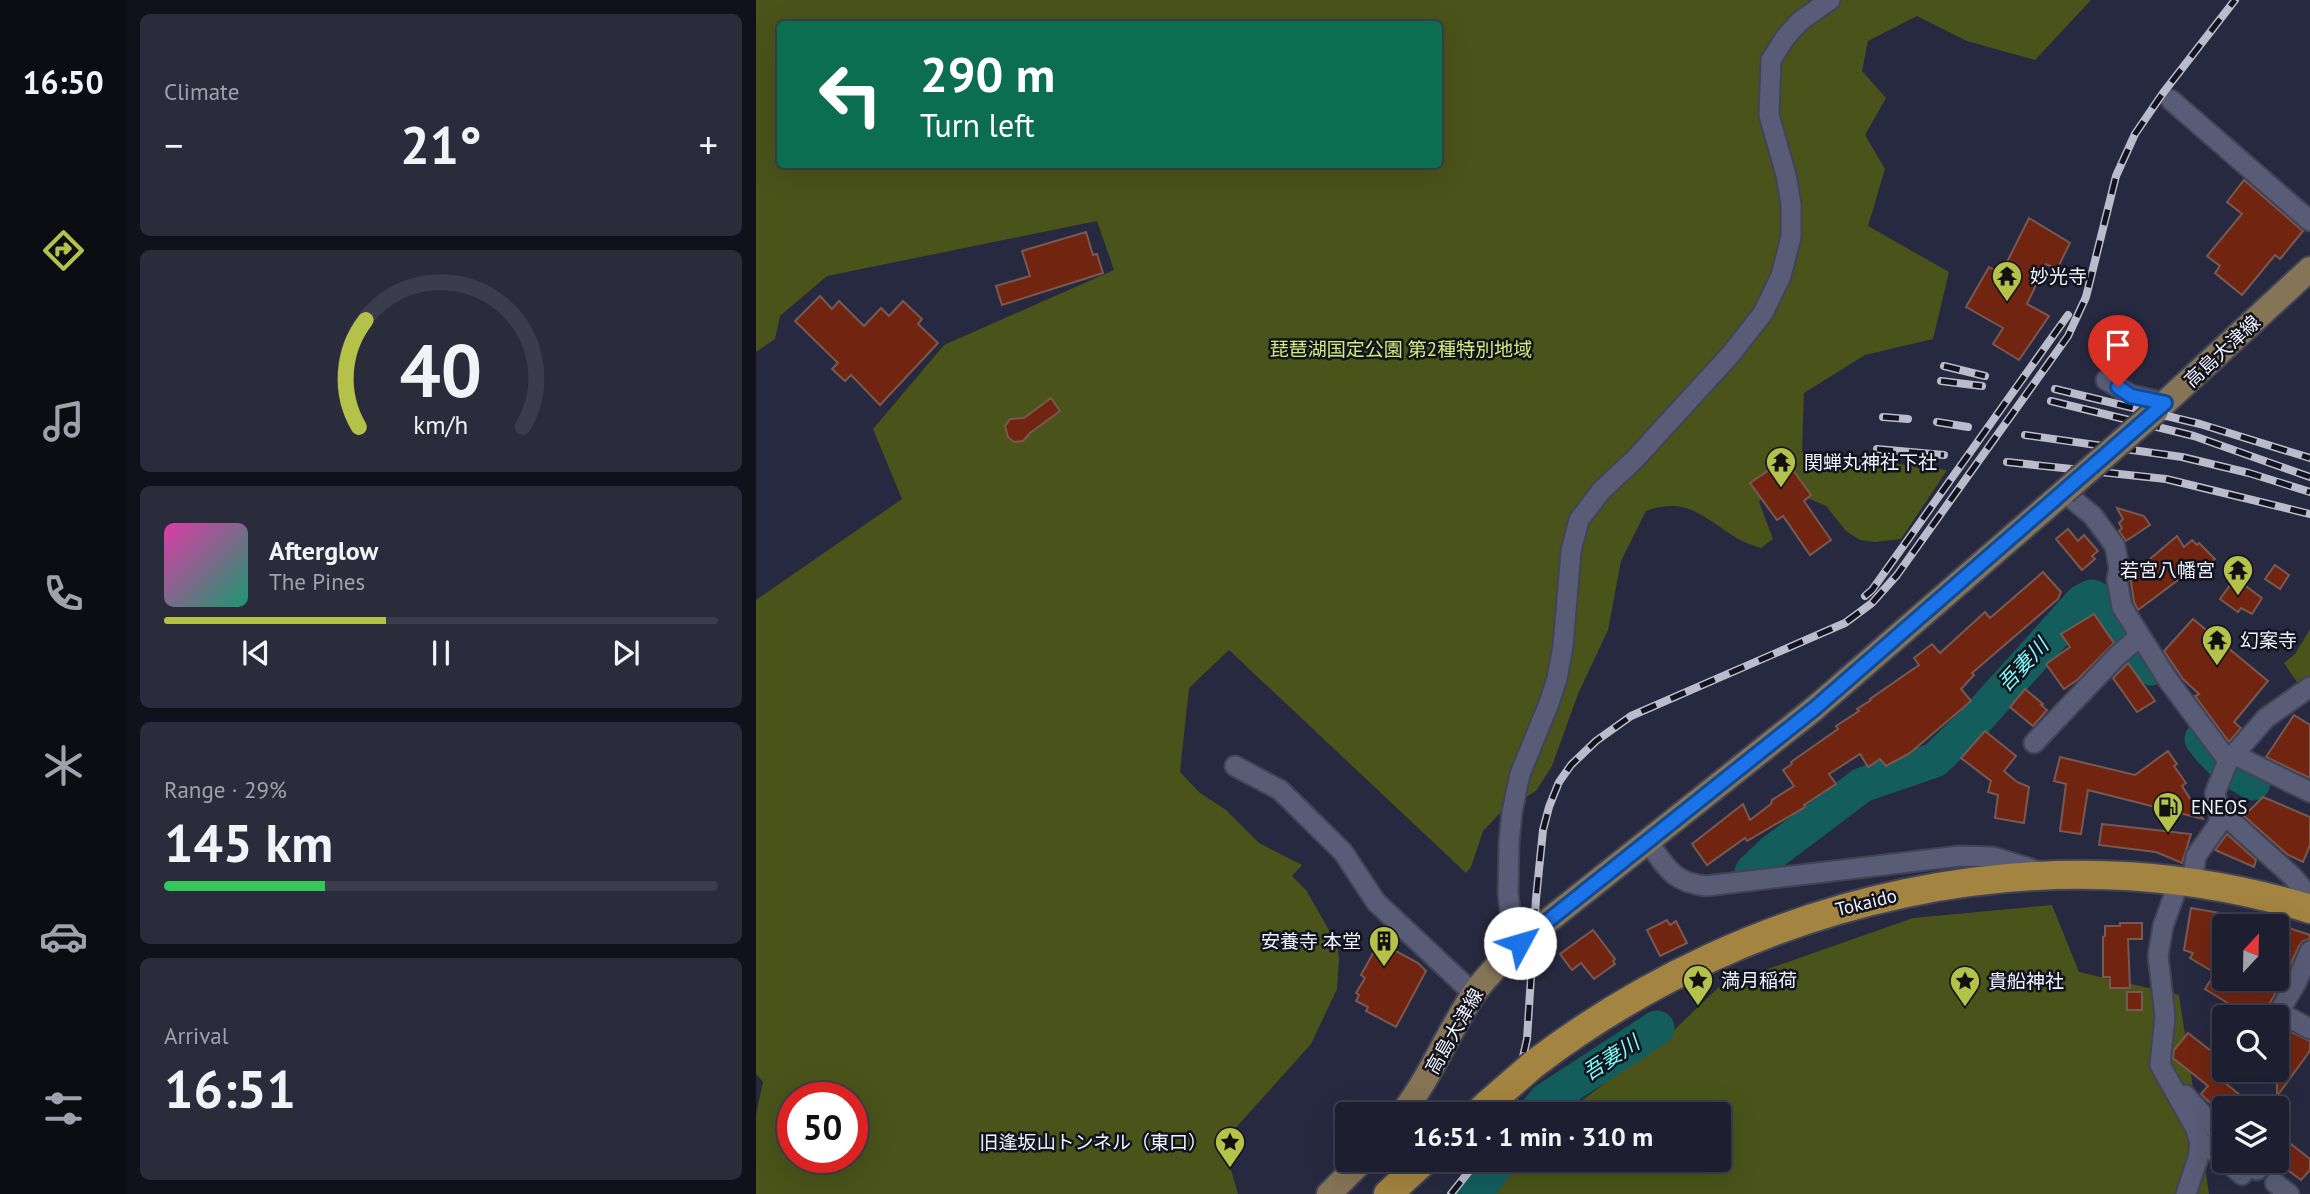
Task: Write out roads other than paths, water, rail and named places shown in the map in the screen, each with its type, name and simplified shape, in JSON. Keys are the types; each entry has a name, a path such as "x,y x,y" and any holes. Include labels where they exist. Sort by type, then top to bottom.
{"highway":[{"name":"Tokaido","path":"1490,1102 1569,1037 1630,999 1730,947 1841,908 1926,888 2017,876 2048,875 2117,876 2185,883 2239,891 2310,909"},
{"path":"1388,1194 1412,1172"}],"main road":[{"name":"高島大津線","path":"1410,1102 1474,994 1493,969 1520,943 1815,708 2161,407 2310,269"},
{"path":"1329,1194 1351,1172"}],"street":[{"path":"1520,943 1510,912 1508,892 1508,842 1512,812 1520,774 1556,679 1563,646 1571,551 1579,520 1601,491 1635,459 1731,354 1763,313 1781,276 1791,237 1791,204 1769,115 1771,60 1800,21 1830,0"},
{"path":"2171,100 2310,221"},
{"path":"2106,380 2131,396 2161,407"},
{"path":"2064,492 2093,516 2115,546 2122,607 2134,642 2228,762 2310,792"},
{"path":"2034,743 2134,642"},
{"path":"2186,1194 2200,1143 2195,1127 2161,1065 2165,1016 2158,956 2163,926 2196,856 2218,825 2219,810 2215,793 2228,762 2266,718 2310,687"},
{"path":"1235,766 1280,790 1343,852 1376,902 1474,994"},
{"path":"2219,810 2292,876 2310,897"},
{"path":"1647,841 1672,874 1685,884 1706,886 1960,856 1993,857 2048,875"},
{"path":"2310,951 2279,1012 2310,1029"},
{"path":"2172,1087 2186,1096 2212,1125"},
{"path":"2200,1143 2212,1149"}],"waterway":[{"name":"吾妻川","path":"1752,872 1773,852 1862,785 1935,760 1973,723 2082,602 2092,597 2109,606 2151,668"},
{"name":"吾妻川","path":"2202,739 2225,764 2253,783"},
{"name":"吾妻川","path":"1544,1102 1657,1028"},
{"name":"吾妻川","path":"1474,1194 1491,1172"}],"railway":[{"path":"1513,1102 1527,1039 1543,830 1559,782 1571,765 1596,741 1631,716 1845,623 1872,603 1897,575 2068,336 2086,297 2116,176 2135,134 2235,0"},
{"path":"1865,596 1872,590 2068,315"},
{"path":"1944,366 1985,376"},
{"path":"1941,381 1982,386"},
{"path":"2055,389 2200,424 2310,458"},
{"path":"2051,401 2194,436 2310,477"},
{"path":"1883,417 1908,419"},
{"path":"1937,422 1968,427"},
{"path":"2025,435 2182,457 2249,473 2310,492"},
{"path":"1877,449 1944,455"},
{"path":"2007,462 2166,479 2310,514"},
{"path":"1451,1194 1468,1172"}],"place":[{"name":"妙光寺","path":"2007,303"},
{"name":"関蝉丸神社下社","path":"1781,489"},
{"name":"若宮八幡宮","path":"2238,597"},
{"name":"幻案寺","path":"2217,667"},
{"name":"ENEOS","path":"2168,834"},
{"name":"安養寺 本堂","path":"1384,968"},
{"name":"満月稲荷","path":"1698,1007"},
{"name":"貴船神社","path":"1965,1008"},
{"name":"旧逢坂山トンネル（東口）","path":"1230,1169"}],"park label":[{"name":"琵琶湖国定公園 第2種特別地域","path":"1401,349"}]}
